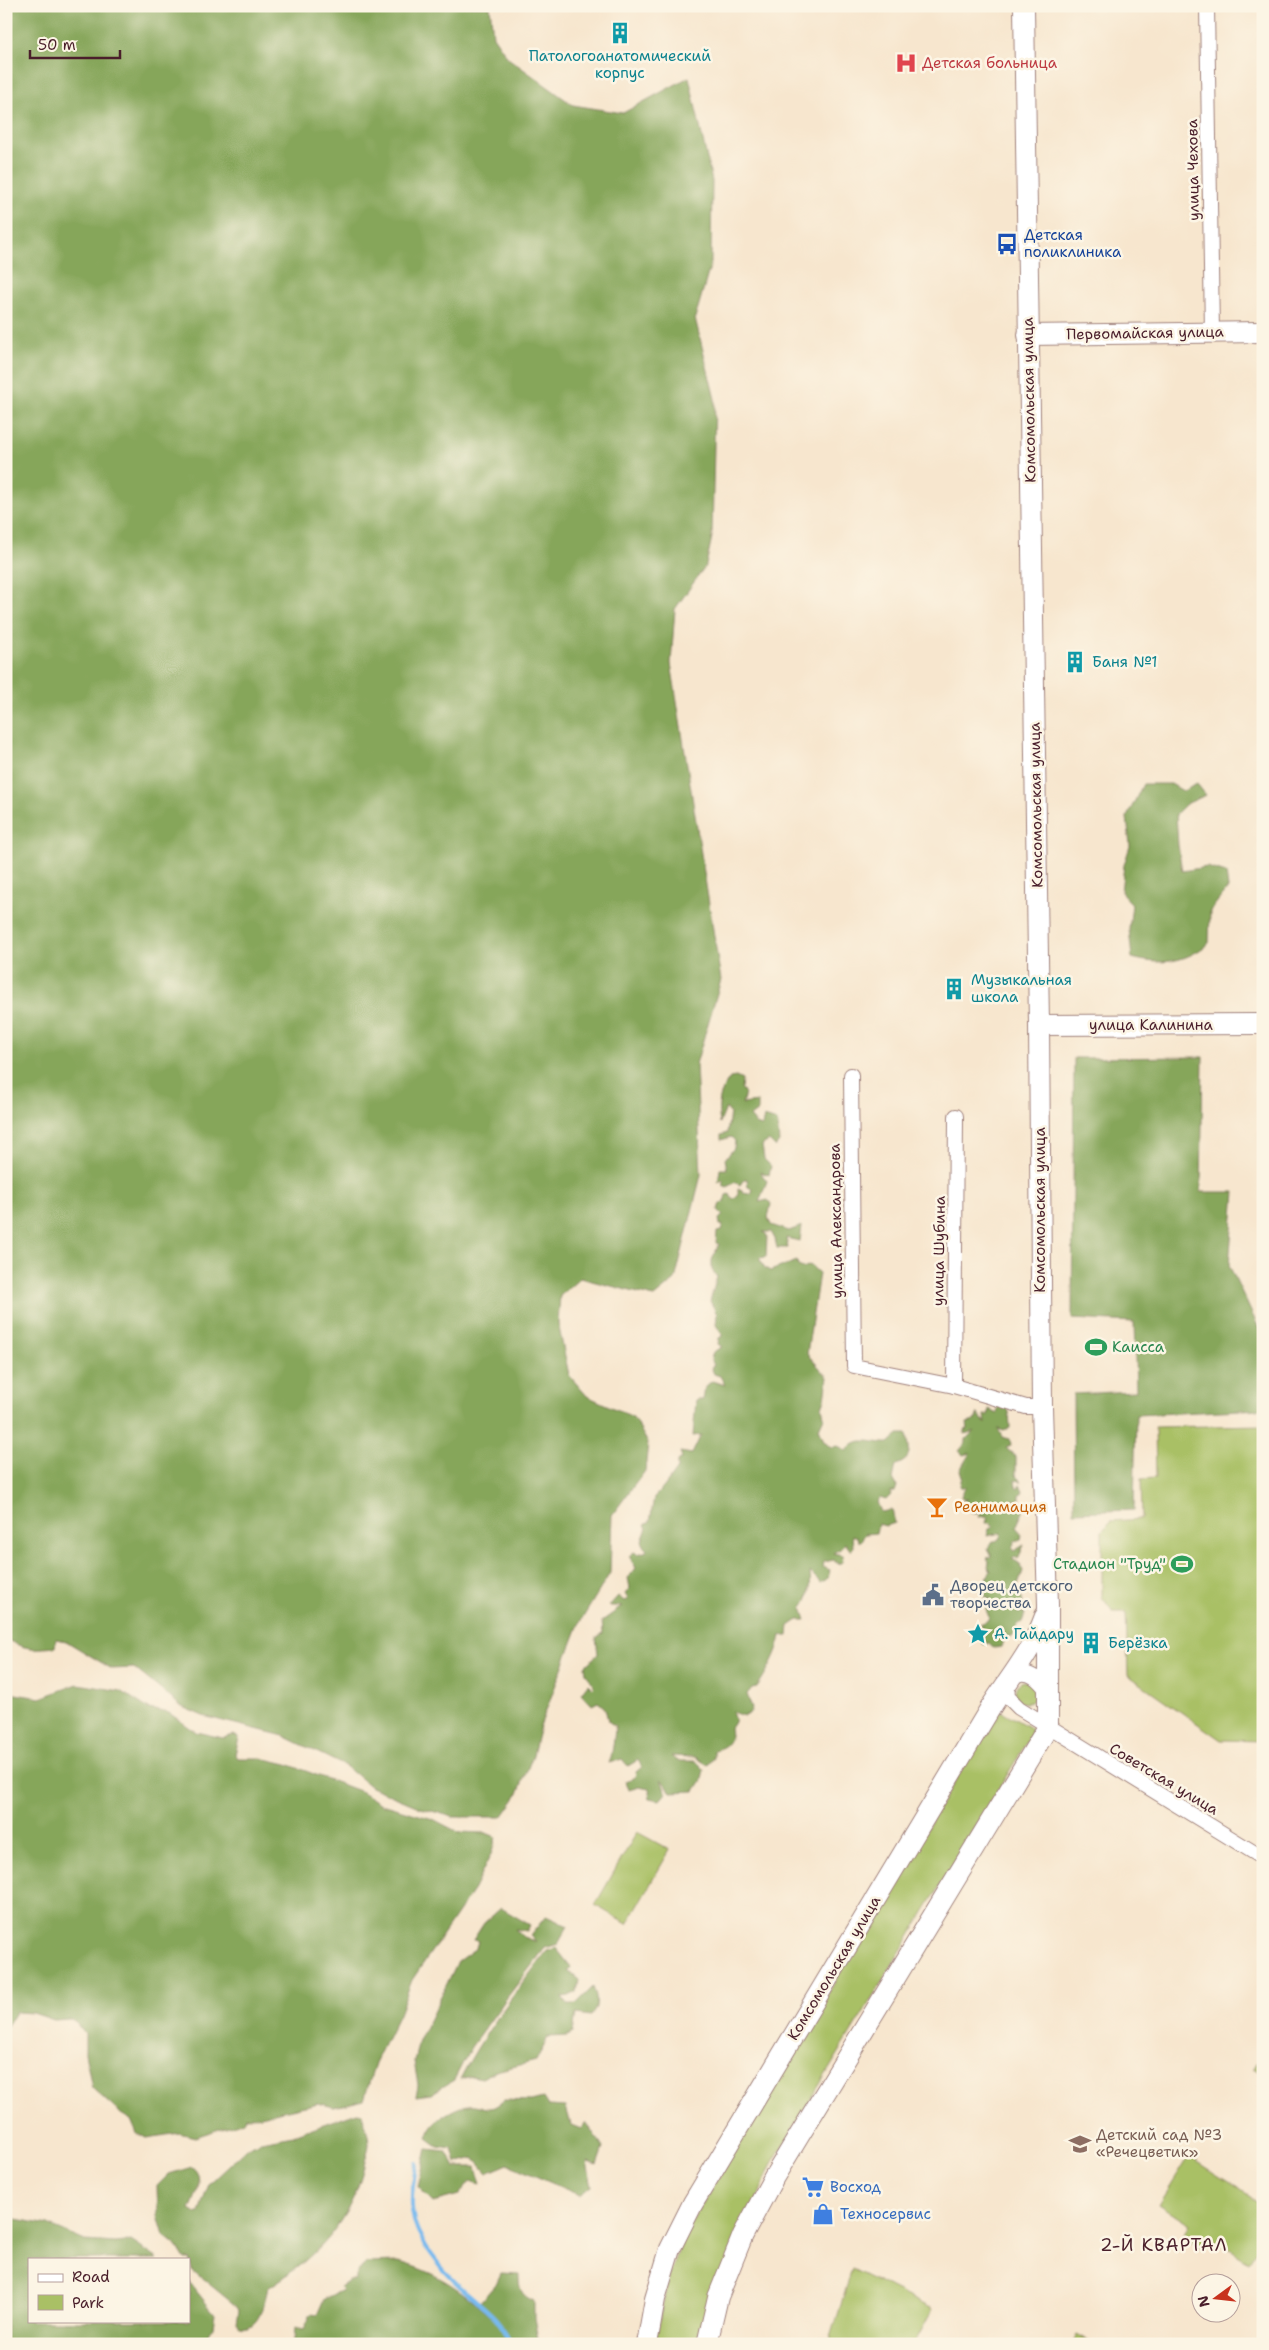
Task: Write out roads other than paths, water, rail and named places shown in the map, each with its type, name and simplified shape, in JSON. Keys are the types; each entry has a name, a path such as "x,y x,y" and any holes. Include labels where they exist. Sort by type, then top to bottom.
{"street":[{"name":"Комсомольская улица","path":"707,2344 718,2297 743,2235 774,2177 1048,1727 1048,1604 1042,1408 1039,1025 1024,6"},
{"name":"улица Чехова","path":"1207,6 1212,332"},
{"name":"Первомайская улица","path":"1028,335 1263,332"},
{"name":"улица Калинина","path":"1039,1025 1263,1024"},
{"name":"улица Александрова","path":"851,1076 854,1366 954,1386"},
{"name":"улица Шубина","path":"954,1386 956,1116"},
{"path":"954,1386 1026,1407 1042,1408"},
{"name":"Комсомольская улица","path":"647,2344 655,2299 670,2249 693,2203 991,1706 1010,1680 1039,1632 1048,1604"},
{"path":"1010,1680 1017,1674 1030,1674 1040,1682 1049,1694"},
{"name":"Советская улица","path":"1010,1680 1007,1692 1012,1703 1048,1727 1263,1858"}],"waterway":[{"path":"416,2163 412,2207 418,2232 430,2253 446,2272 495,2318 510,2344"}],"place":[{"name":"Патологоанатомический корпус","path":"620,33"},
{"name":"Детская больница","path":"906,63"},
{"name":"Детская поликлиника","path":"1007,244"},
{"name":"Баня №1","path":"1075,662"},
{"name":"Музыкальная школа","path":"954,989"},
{"name":"Каисса","path":"1096,1347"},
{"name":"Реанимация","path":"937,1507"},
{"name":"Стадион \"Труд\"","path":"1182,1564"},
{"name":"Дворец детского творчества","path":"933,1595"},
{"name":"А. Гайдару","path":"978,1634"},
{"name":"Берёзка","path":"1091,1643"},
{"name":"Детский сад №3 «Речецветик»","path":"1080,2144"},
{"name":"Восход","path":"813,2187"},
{"name":"Техносервис","path":"823,2214"}],"district":[{"name":"2-Й КВАРТАЛ","path":"1164,2245"}]}
